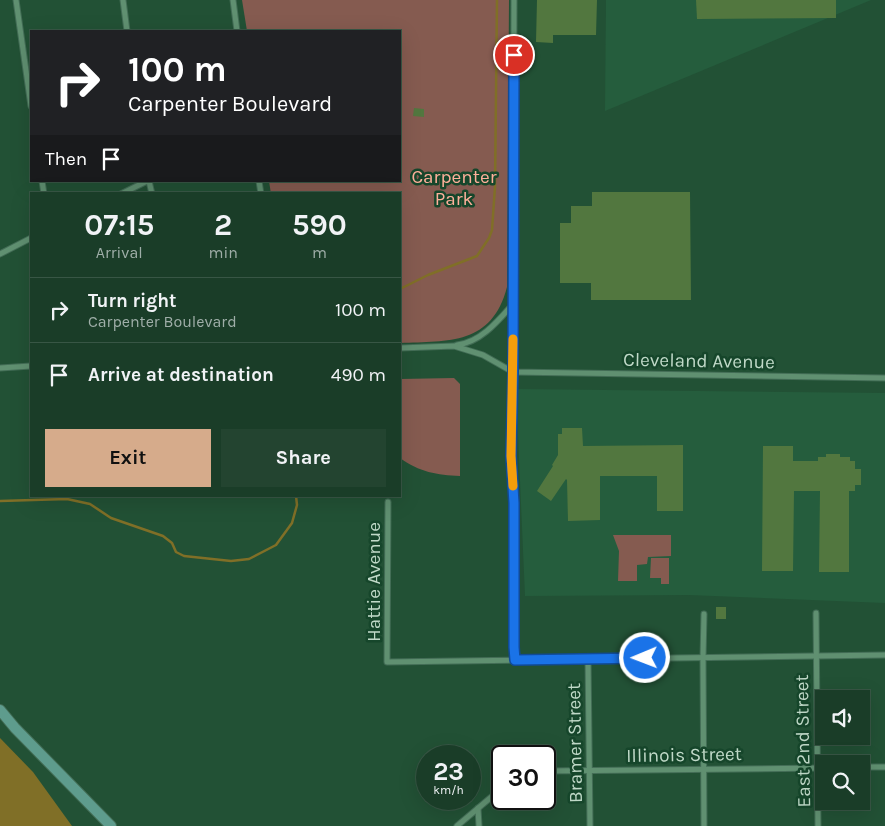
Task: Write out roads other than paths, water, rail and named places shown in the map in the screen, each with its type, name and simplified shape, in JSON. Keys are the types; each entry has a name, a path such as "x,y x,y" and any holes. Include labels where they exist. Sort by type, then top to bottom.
{"street":[{"path":"16,0 30,99"},
{"path":"123,0 127,30"},
{"path":"233,0 237,30"},
{"path":"514,0 511,456 514,503 515,660 885,655"},
{"path":"125,192 146,182"},
{"path":"0,254 30,239"},
{"path":"401,348 454,346 475,341 494,325 513,304"},
{"path":"454,346 483,355 504,365 513,372"},
{"path":"0,368 30,366"},
{"name":"Cleveland Avenue","path":"513,372 885,378"},
{"name":"Hattie Avenue","path":"388,502 388,662 515,660"},
{"name":"East 2nd Street","path":"816,613 817,755"},
{"path":"704,614 704,826"},
{"name":"Bramer Street","path":"588,659 590,826"},
{"path":"0,710 14,728 111,826"},
{"path":"870,767 885,767"},
{"name":"Illinois Street","path":"556,771 815,768"},
{"path":"481,806 491,797"},
{"path":"457,826 476,810"},
{"path":"478,810 479,826"},
{"name":"East 2nd Street","path":"818,810 818,826"}],"waterway":[{"path":"401,288 428,275 477,256 492,230 495,187 497,0"},
{"path":"0,501 67,499 90,504 111,518 163,536 172,543 176,552 184,556 231,561 249,559 276,545 292,523 297,505 296,497"}],"park label":[{"name":"Carpenter Park","path":"454,187"}]}
